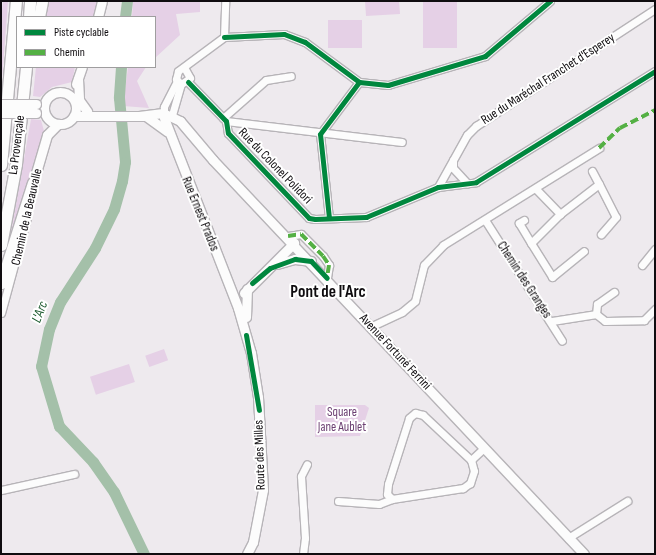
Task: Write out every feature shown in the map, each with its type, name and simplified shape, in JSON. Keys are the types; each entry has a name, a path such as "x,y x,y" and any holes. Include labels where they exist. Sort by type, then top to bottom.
{"highway":[{"name":"La Provençale","path":"1,165 16,1"},
{"path":"29,16 30,1"},
{"path":"39,16 42,1"},
{"name":"La Provençale","path":"1,245 16,164 26,68"},
{"path":"16,164 32,68"},
{"path":"1,283 33,184"}],"main road":[{"path":"98,16 102,1"},
{"path":"1,104 40,108 58,124 68,122 82,68"},
{"path":"77,83 79,100 87,111"},
{"path":"1,113 40,108 55,93 72,104 87,111 103,114 142,116 166,115"},
{"path":"72,104 103,114"},
{"name":"Rue Ernest Prados","path":"166,115 167,131 226,277 241,308"},
{"name":"Avenue Fortuné Ferrini","path":"166,115 188,132 311,261 584,554"},
{"path":"142,116 167,131"},
{"name":"Chemin de la Beauvalle","path":"33,184 47,135 58,124"},
{"path":"241,308 249,286 270,268 291,240"},
{"path":"270,268 289,260 311,261"},
{"path":"226,277 240,287 249,286"},
{"name":"Route des Milles","path":"241,308 261,389 264,449 269,490 254,554"},
{"name":"Route des Milles","path":"247,554 260,512 264,449"}],"street":[{"path":"224,37 225,1"},
{"path":"166,115 187,71 224,37 284,34 305,42 359,82 388,85 485,56 550,1"},
{"name":"Rue du Maréchal Franchet d'Esperey","path":"438,187 453,160 476,126 655,9"},
{"path":"182,82 178,71 187,71"},
{"path":"438,187 467,183 495,173 655,71"},
{"path":"225,120 266,80 291,76"},
{"name":"Rue du Colonel Polidori","path":"182,82 225,120 228,133 309,218 366,217 438,187"},
{"path":"330,218 320,134 359,82"},
{"path":"225,120 320,134 402,142"},
{"path":"372,326 402,312 415,301 424,265 443,245 536,189 599,148"},
{"path":"453,160 453,168 467,183"},
{"path":"592,171 616,217 602,234"},
{"name":"Chemin de la Beauvalle","path":"1,313 15,268 33,184"},
{"path":"531,243 560,214 598,184"},
{"path":"536,189 560,214"},
{"name":"Chemin des Granges","path":"485,220 552,321 562,341"},
{"path":"524,220 519,223 552,277 584,251"},
{"path":"291,240 301,234 323,256 330,265 327,278"},
{"path":"642,266 655,250"},
{"path":"596,314 596,304 614,292"},
{"path":"552,321 596,314 605,321 644,320 655,309"},
{"path":"338,501 379,504 392,499 464,488 470,483 474,471 471,460 423,415 415,413 408,418 388,484 387,494 392,499"},
{"path":"471,460 484,448"},
{"path":"303,554 305,538 301,476 307,464"},
{"path":"1,490 74,474"},
{"path":"568,538 627,501"}],"green space":[{"path":"3,1 8,1 1,93 1,18"},
{"path":"45,1 96,1 96,16 45,16"},
{"path":"133,1 200,1 200,12 176,14 180,35 156,57 156,16 132,16"},
{"path":"365,1 399,1 400,14 366,16"},
{"path":"423,1 457,1 457,48 423,48"},
{"path":"328,20 362,20 362,48 328,48"},
{"path":"36,68 75,68 72,82 52,87 40,97 33,96"},
{"path":"128,68 145,68 137,81 149,108 123,106"},
{"path":"31,119 41,120 44,131 7,255"},
{"path":"164,349 168,360 149,367 145,356"},
{"path":"129,364 135,382 96,395 90,377"},
{"name":"Square Jane Aublet","path":"315,405 365,405 369,408 360,436 315,437"}],"waterway":[{"name":"L'Arc","path":"125,16 127,1"},
{"name":"L'Arc","path":"121,68 119,98 125,162 122,181 114,209 95,248 60,302 49,329 41,366 59,426 93,462 114,492 144,554"}],"marked path":[{"path":"599,148 620,128 655,110"},
{"path":"288,236 301,234 323,256 329,265 327,278"}],"cycle path":[{"path":"224,37 284,34 305,42 359,82 388,85 485,56 550,1"},
{"path":"188,82 226,121 228,133 309,218 315,219 366,217 438,187 476,182 655,71"},
{"path":"329,218 320,134 359,82"},
{"path":"252,283 270,268 295,259 311,261 327,278"},
{"path":"246,335 259,410"}],"district":[{"name":"Pont de l'Arc","path":"328,293"}]}
